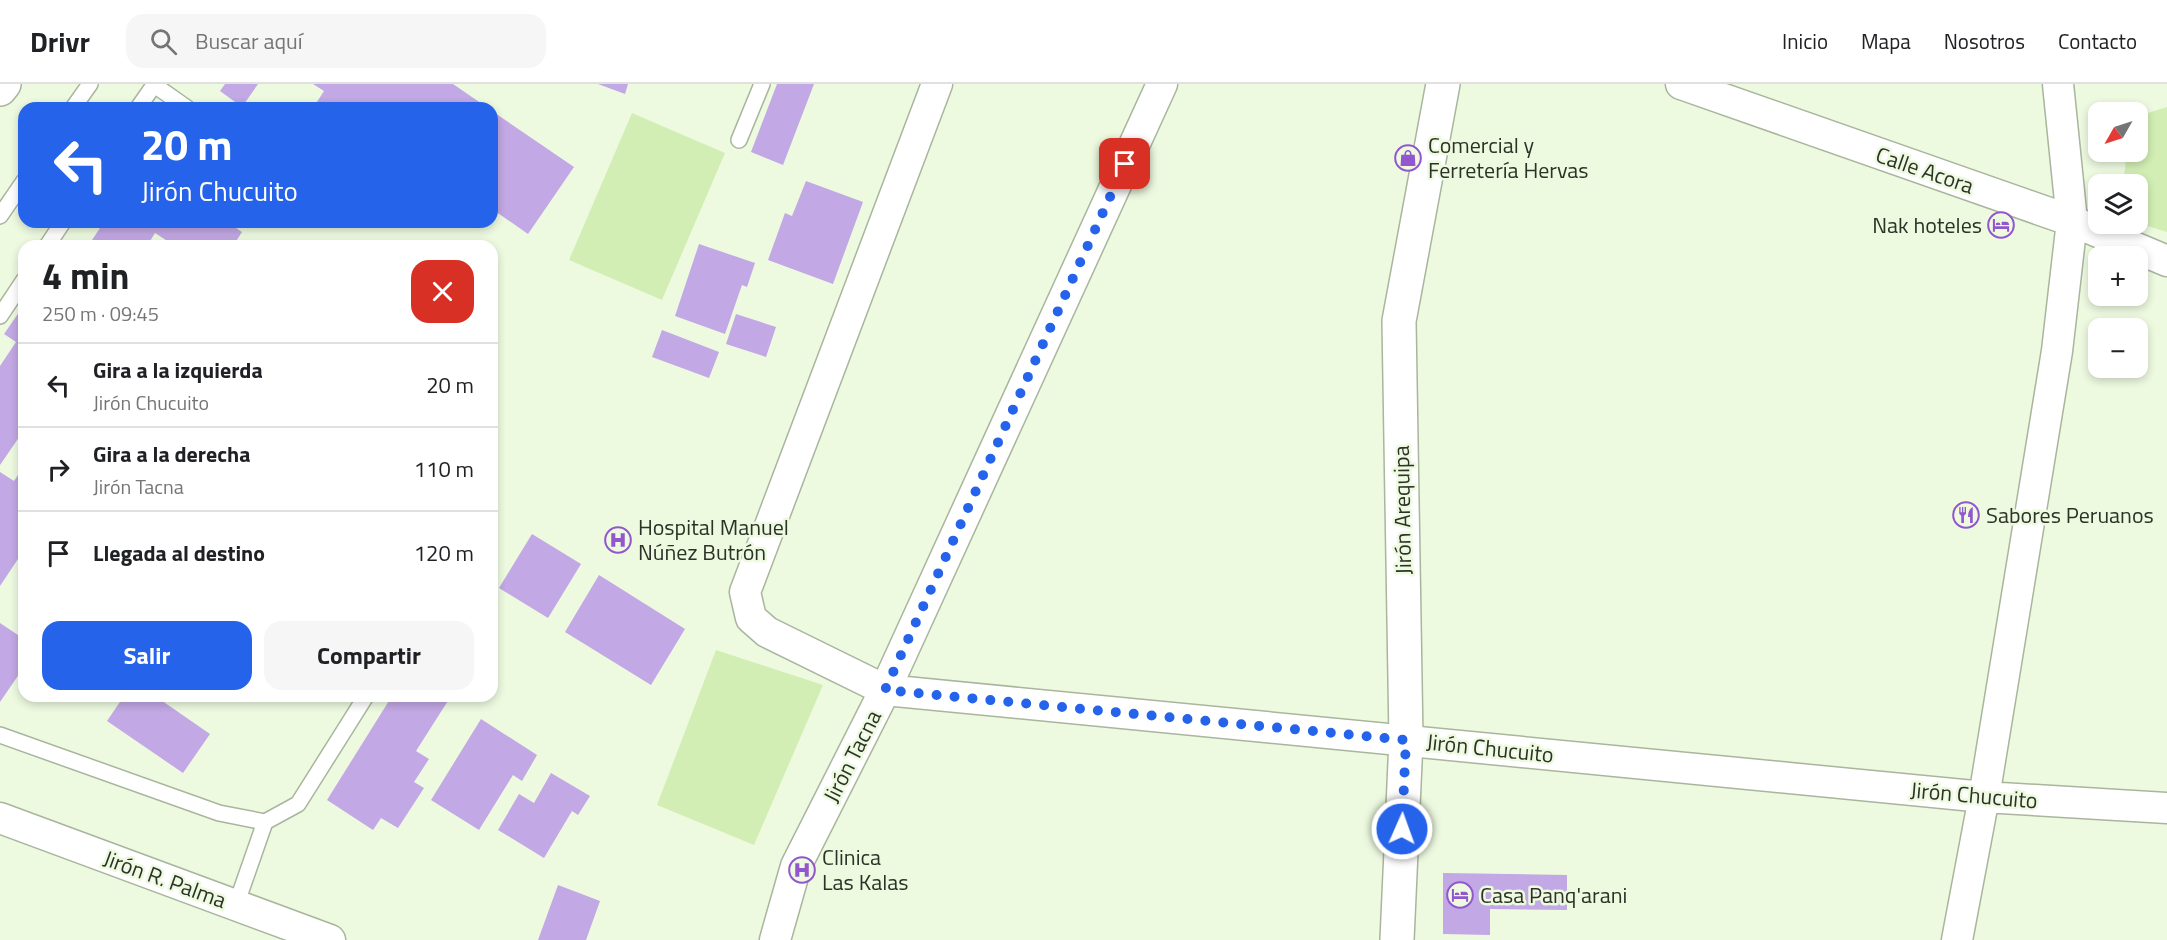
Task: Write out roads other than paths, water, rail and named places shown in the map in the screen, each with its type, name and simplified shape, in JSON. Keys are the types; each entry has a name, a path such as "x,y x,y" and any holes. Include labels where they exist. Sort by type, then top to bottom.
{"street":[{"path":"0,89 4,84"},
{"name":"Jirón Chucuito","path":"937,84 745,592 751,618 767,632 885,690 1984,797 2167,808"},
{"name":"Jirón Tacna","path":"775,940 796,866 885,690 1162,84"},
{"name":"Jirón Arequipa","path":"1397,940 1406,740 1399,321 1443,84"},
{"name":"Calle Acora","path":"1681,84 2073,221 2167,261"},
{"path":"1957,940 1984,797 2057,351 2073,221 2058,84"},
{"name":"Jirón R. Palma","path":"0,818 330,940"}],"lane":[{"path":"77,102 90,84"},
{"path":"142,102 153,84 178,102"},
{"path":"739,140 762,84"},
{"path":"0,216 18,190"},
{"path":"0,316 18,289"},
{"path":"0,735 219,813 265,822 298,804 362,702"},
{"path":"236,905 265,822"}],"place":[{"name":"Comercial y Ferretería Hervas","path":"1408,158"},
{"name":"Nak hoteles","path":"2001,225"},
{"name":"Sabores Peruanos","path":"1966,515"},
{"name":"Hospital Manuel Núñez Butrón","path":"618,540"},
{"name":"Clinica Las Kalas","path":"802,870"},
{"name":"Casa Panq'arani","path":"1460,895"}]}
